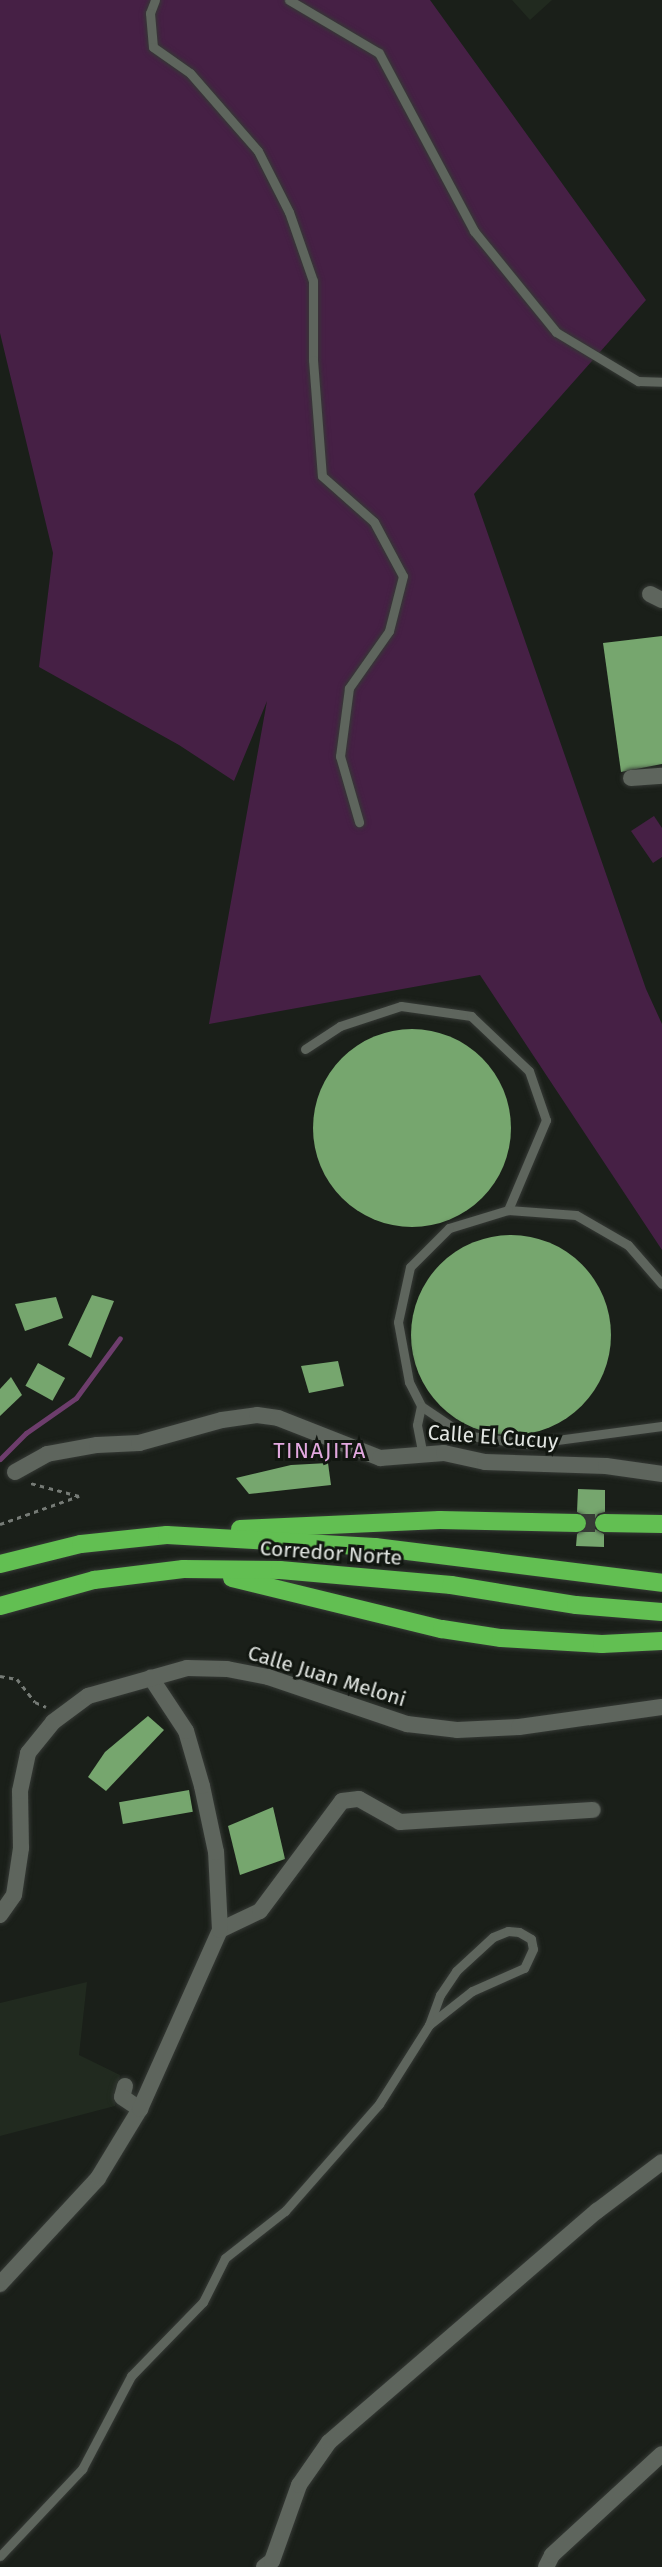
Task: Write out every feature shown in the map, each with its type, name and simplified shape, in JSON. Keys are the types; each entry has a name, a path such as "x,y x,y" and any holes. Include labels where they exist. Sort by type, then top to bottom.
{"highway":[{"path":"167,1535 303,1524 440,1520 577,1523"},
{"path":"604,1523 662,1524"},
{"name":"Corredor Norte","path":"0,1564 81,1544 167,1535 375,1547 662,1583"},
{"path":"183,1569 268,1585 442,1629 501,1638 602,1644 662,1641"},
{"name":"Corredor Norte","path":"0,1606 94,1580 183,1569 280,1570 370,1577 576,1605 662,1612"}],"street":[{"path":"631,778 662,776"},
{"name":"Calle El Cucuy","path":"15,1472 47,1454 97,1445 139,1443 222,1420 257,1414 278,1418 380,1458 444,1453 485,1462 606,1466 662,1474"},
{"name":"Calle Juan Meloni","path":"0,1915 14,1895 21,1848 20,1791 28,1753 63,1715 88,1696 187,1668 227,1669 268,1677 407,1724 457,1730 519,1726 662,1707"},
{"path":"0,2284 98,2178 140,2109 220,1930 216,1852 202,1786 186,1731 151,1678"},
{"path":"220,1930 260,1911 342,1801 359,1799 400,1822 593,1810"},
{"path":"125,2086 122,2097 140,2109"},
{"path":"264,2567 272,2561 299,2485 329,2442 597,2211 662,2163"},
{"path":"546,2567 552,2555 662,2454"}],"lane":[{"path":"155,0 150,13 153,47 190,73 258,151 289,212 314,281 313,360 322,476 374,522 403,576 389,631 349,688 340,756 359,822"},
{"path":"289,0 379,53 474,231 556,332 638,381 662,382"},
{"path":"305,1049 340,1026 401,1006 471,1016 529,1071 546,1120 508,1210"},
{"path":"662,1284 628,1245 576,1215 508,1210 449,1228 410,1267 398,1322 409,1382 421,1406 464,1435 527,1444 662,1426"},
{"path":"421,1406 417,1425 423,1455"},
{"path":"0,2556 82,2469 132,2376 203,2302 225,2258 285,2211 380,2104 429,2025 440,1995 456,1971 493,1937 508,1931 519,1932 531,1939 533,1949 524,1968 472,1991 429,2025"}],"path":[{"path":"0,1524 79,1496 36,1486 15,1472"},
{"path":"0,1676 17,1679 35,1702 63,1715"}],"shaded area":[{"path":"0,0 430,0 646,300 474,494 646,989 662,1024 662,1250 480,975 209,1024 267,701 234,781 179,745 39,667 53,553 0,333"},
{"path":"512,0 552,0 530,20"},
{"path":"654,816 662,828 662,857 653,863 631,831"},
{"path":"87,1982 79,2055 120,2075 115,2106 0,2136 0,2003"}],"building":[{"path":"662,636 662,764 621,772 603,643"},
{"path":"402,1029 422,1029 459,1040 489,1065 504,1090 511,1118 507,1157 500,1175 475,1205 459,1216 441,1223 422,1227 402,1227 365,1216 335,1191 324,1175 317,1157 313,1138 313,1118 324,1081 349,1051 365,1040 383,1033"},
{"path":"511,1235 530,1237 558,1247 588,1272 603,1297 609,1316 611,1335 609,1354 599,1382 574,1412 549,1427 530,1433 511,1435 492,1433 464,1423 434,1398 419,1373 413,1354 411,1335 413,1316 423,1288 448,1258 473,1243 492,1237"},
{"path":"92,1295 114,1301 91,1358 68,1345"},
{"path":"56,1297 63,1318 25,1331 15,1304"},
{"path":"338,1361 344,1386 309,1393 301,1366"},
{"path":"38,1363 65,1378 53,1401 25,1386"},
{"path":"11,1377 22,1395 0,1416 0,1389"},
{"path":"328,1463 331,1485 249,1494 236,1478 291,1465"},
{"path":"578,1489 605,1490 605,1512 598,1514 593,1522 595,1529 604,1534 604,1547 576,1546 577,1534 588,1524 587,1517 577,1512"},
{"path":"148,1716 164,1730 106,1791 88,1777 105,1752"},
{"path":"189,1790 193,1812 123,1824 119,1802"},
{"path":"273,1807 285,1859 240,1875 228,1826"}],"waterway":[{"path":"0,1459 26,1433 76,1398 120,1338"}],"tunnel":[{"path":"577,1523 604,1523"}],"district":[{"name":"TINAJITA","path":"320,1451"}]}
